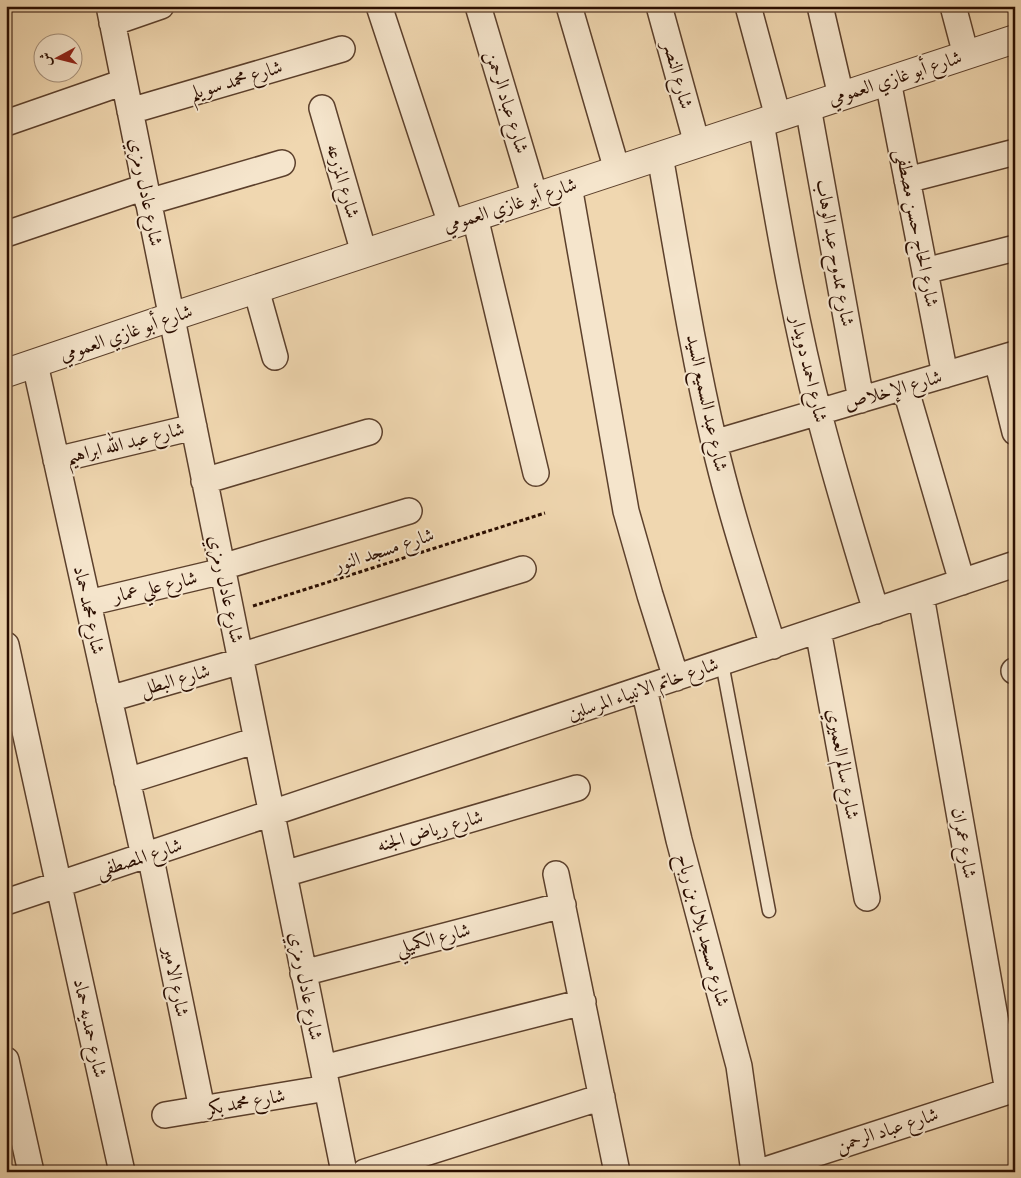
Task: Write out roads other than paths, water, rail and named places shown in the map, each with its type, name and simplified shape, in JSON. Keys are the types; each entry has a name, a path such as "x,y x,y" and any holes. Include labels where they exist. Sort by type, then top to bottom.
{"street":[{"path":"111,15 161,6"},
{"path":"379,6 463,220 536,473"},
{"name":"شارع عباد الرحمن","path":"478,6 535,197"},
{"path":"569,6 617,170"},
{"name":"شارع النصر","path":"659,6 696,144"},
{"name":"شارع احمد دويدار","path":"748,6 769,120 786,268 819,412 846,512 876,611"},
{"path":"820,6 841,96"},
{"path":"953,6 966,55"},
{"name":"شارع عادل رمزي","path":"111,15 344,1172"},
{"name":"شارع أبو غازي العمومي","path":"6,373 463,220 1015,39"},
{"name":"شارع محمد سويلم","path":"130,111 342,49"},
{"name":"شارع الحاج حسن مصطفى","path":"888,81 945,375"},
{"path":"6,123 124,82"},
{"name":"شارع ممدوح عبد الوهاب","path":"808,107 861,400"},
{"name":"شارع المزرعه","path":"322,108 364,253"},
{"path":"908,180 1015,152"},
{"name":"شارع عبد السميع السيد","path":"660,156 714,443 739,536 773,646"},
{"path":"6,234 147,194 282,163"},
{"path":"569,186 626,511 676,678"},
{"path":"925,271 1015,248"},
{"path":"256,289 275,356"},
{"path":"1006,357 1015,432"},
{"name":"شارع الإخلاص","path":"714,443 1006,357"},
{"name":"شارع محمد حماد","path":"35,364 127,781 147,855"},
{"path":"906,387 962,582"},
{"name":"شارع عبد الله ابراهيم","path":"56,460 194,427"},
{"path":"204,481 369,432"},
{"path":"222,569 409,512"},
{"name":"شارع خاتم الانبياء المرسلين","path":"271,814 1015,564"},
{"name":"شارع علي عمار","path":"88,603 222,569"},
{"name":"شارع البطل","path":"109,698 523,569"},
{"name":"شارع عمران","path":"920,596 1011,1090"},
{"name":"شارع سالم العميري","path":"818,630 867,898"},
{"name":"شارع حمديه حماد","path":"6,646 122,1172"},
{"name":"شارع مسجد بلال بن رباح","path":"644,689 681,848 739,1066 754,1172"},
{"path":"127,781 257,740"},
{"name":"شارع رياض الجنه","path":"284,874 577,788"},
{"name":"شارع المصطفى","path":"6,902 271,814"},
{"name":"شارع الامير","path":"147,855 202,1109"},
{"path":"556,874 617,1172"},
{"name":"شارع الكميلي","path":"304,973 563,905"},
{"name":"شارع محمد بكر","path":"165,1115 202,1109 325,1078 582,1002"},
{"path":"6,1060 31,1172"},
{"name":"شارع عباد الرحمن","path":"759,1172 1011,1090"},
{"path":"365,1172 602,1098"}],"lane":[{"path":"722,663 769,911"}]}
